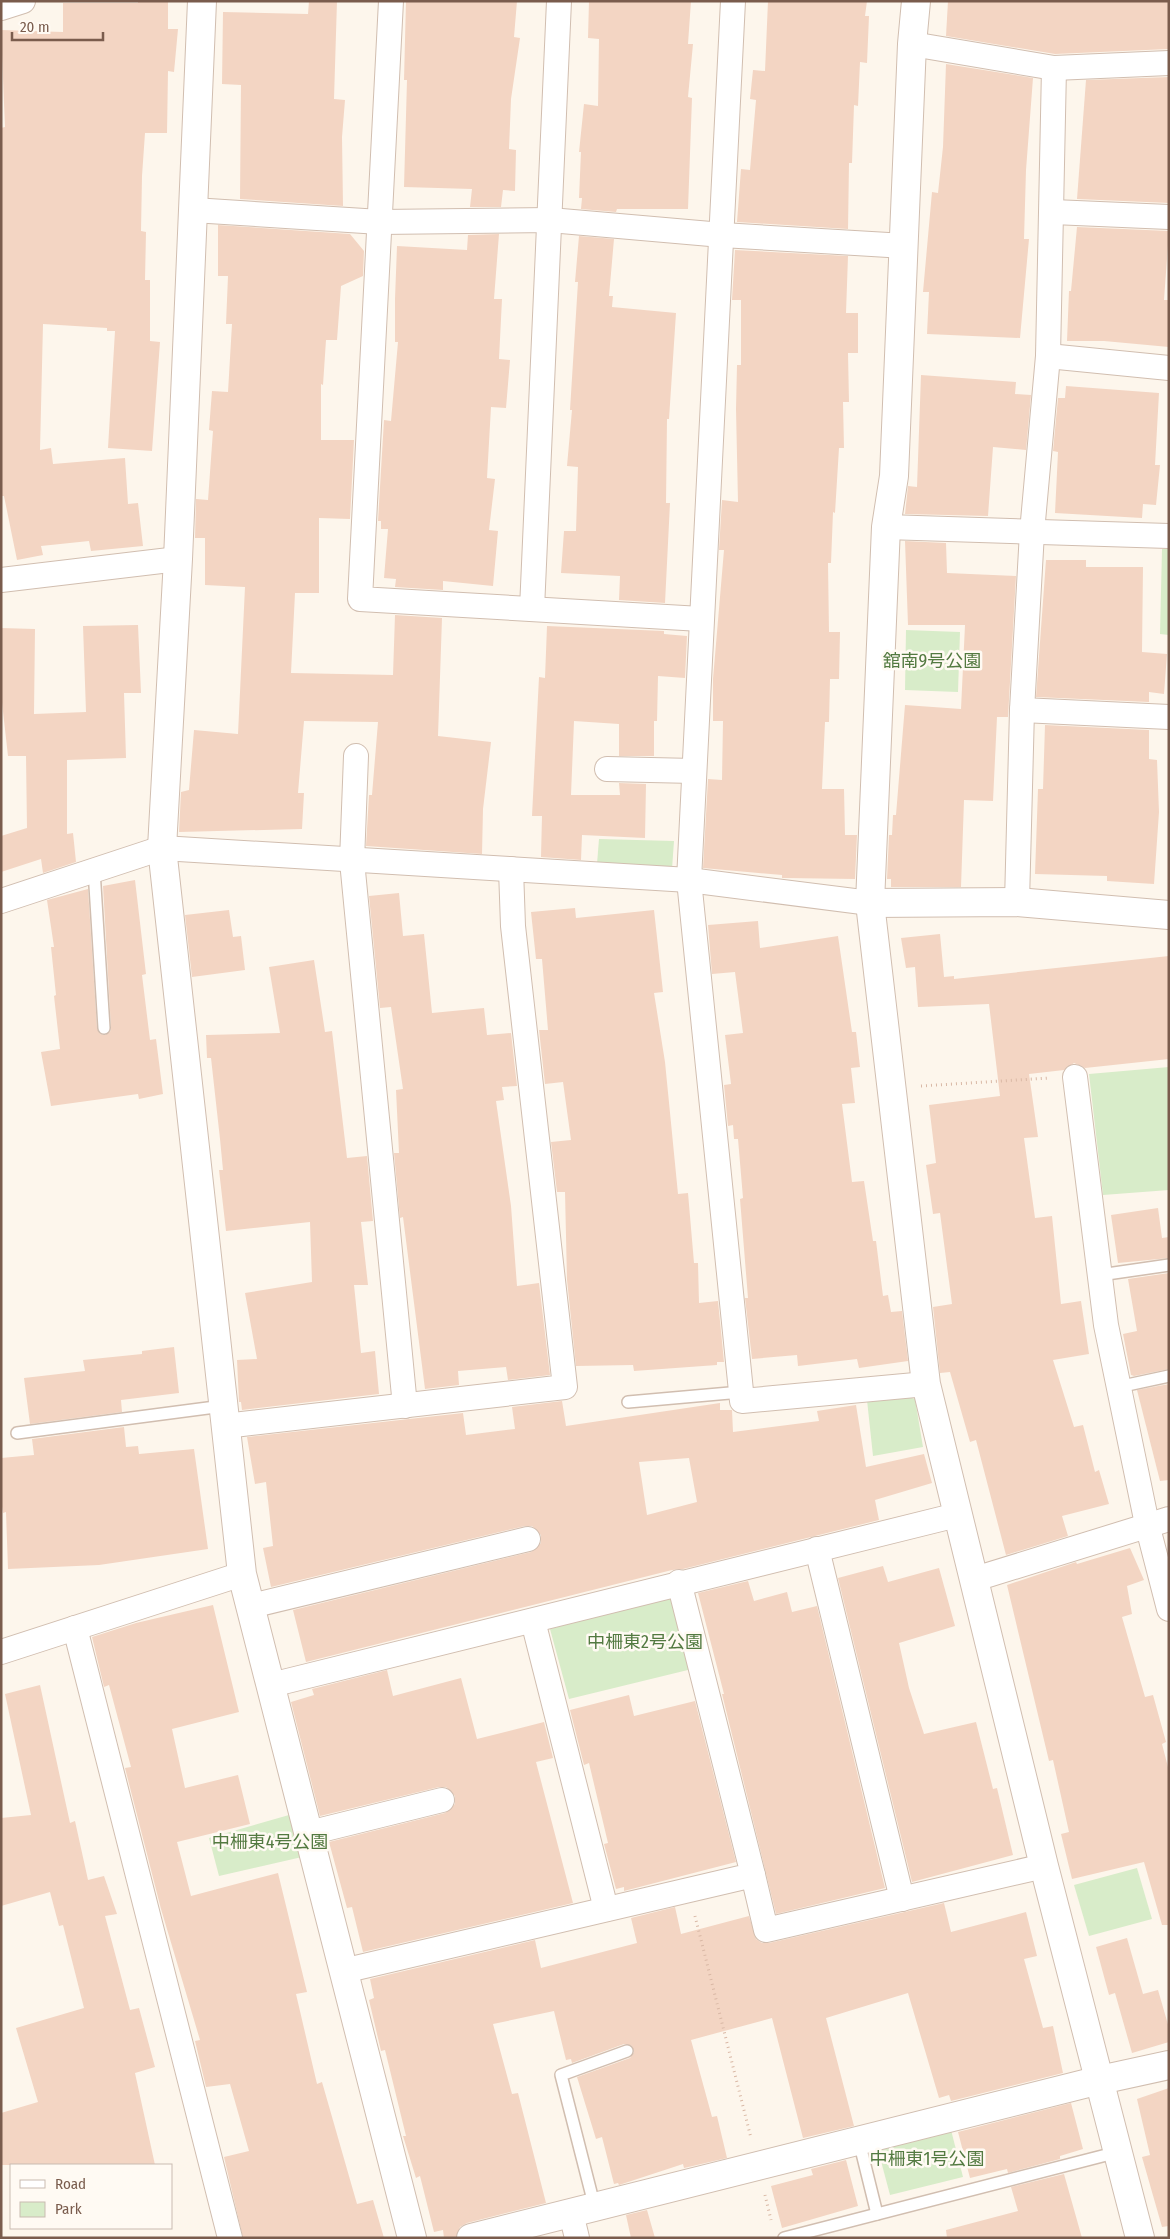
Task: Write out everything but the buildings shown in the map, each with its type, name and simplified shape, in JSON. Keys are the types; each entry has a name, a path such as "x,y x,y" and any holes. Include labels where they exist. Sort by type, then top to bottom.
{"street":[{"path":"1,8 23,1"},
{"path":"202,1 178,559 162,848 242,1574 272,1685 412,2238"},
{"path":"392,1 360,599 701,619"},
{"path":"532,609 559,1"},
{"path":"733,1 689,880 742,1401 926,1384"},
{"path":"916,1 912,44 894,476 886,527 870,903 926,1384 1044,1866 1140,2238"},
{"path":"912,44 1054,68 1169,63"},
{"path":"1017,902 1022,710 1032,532 1048,356 1053,212 1054,68"},
{"path":"193,210 380,222 550,220 722,235 905,246"},
{"path":"1053,212 1169,217"},
{"path":"1048,356 1169,368"},
{"path":"886,527 1169,536"},
{"path":"1,580 178,559"},
{"path":"1022,710 1169,717"},
{"path":"356,756 352,861 404,1406"},
{"path":"608,769 694,771"},
{"path":"1,901 162,848 689,880 870,903 1017,902 1169,915"},
{"path":"224,1416 404,1406 565,1387 513,926 511,869"},
{"path":"1075,1076 1106,1325 1118,1388 1158,1522 1169,1609"},
{"path":"272,1685 533,1621 679,1582 957,1515"},
{"path":"975,1579 1158,1522"},
{"path":"250,1606 528,1539"},
{"path":"817,1549 902,1899"},
{"path":"1,1652 242,1574"},
{"path":"679,1582 766,1930 1044,1866"},
{"path":"533,1621 606,1909"},
{"path":"75,1628 230,2238"},
{"path":"309,1834 442,1800"},
{"path":"344,1971 753,1875"},
{"path":"471,2238 581,2220 758,2166 1100,2080 1169,2065"}],"lane":[{"path":"94,870 104,1028"},
{"path":"1100,1275 1169,1264"},
{"path":"1118,1388 1169,1376"},
{"path":"628,1402 742,1392"},
{"path":"17,1433 224,1416"},
{"path":"581,2220 561,2075 627,2051"},
{"path":"859,2141 877,2214"},
{"path":"784,2238 1118,2152"}],"path":[{"path":"892,1088 1075,1076"},
{"path":"688,1890 773,2229"}],"green space":[{"path":"1162,549 1169,549 1169,635 1160,634"},
{"name":"舘南9号公園","path":"906,630 960,632 958,692 905,690"},
{"path":"599,839 674,841 672,869 597,864"},
{"path":"1169,1067 1169,1190 1103,1195 1089,1074"},
{"path":"900,1394 915,1399 923,1447 873,1456 867,1400"},
{"name":"中柵東2号公園","path":"674,1596 692,1669 569,1699 550,1629"},
{"name":"中柵東4号公園","path":"289,1815 302,1857 219,1876 209,1838"},
{"path":"1137,1868 1152,1919 1089,1936 1074,1885"},
{"name":"中柵東1号公園","path":"950,2126 963,2177 890,2195 877,2146"}]}
